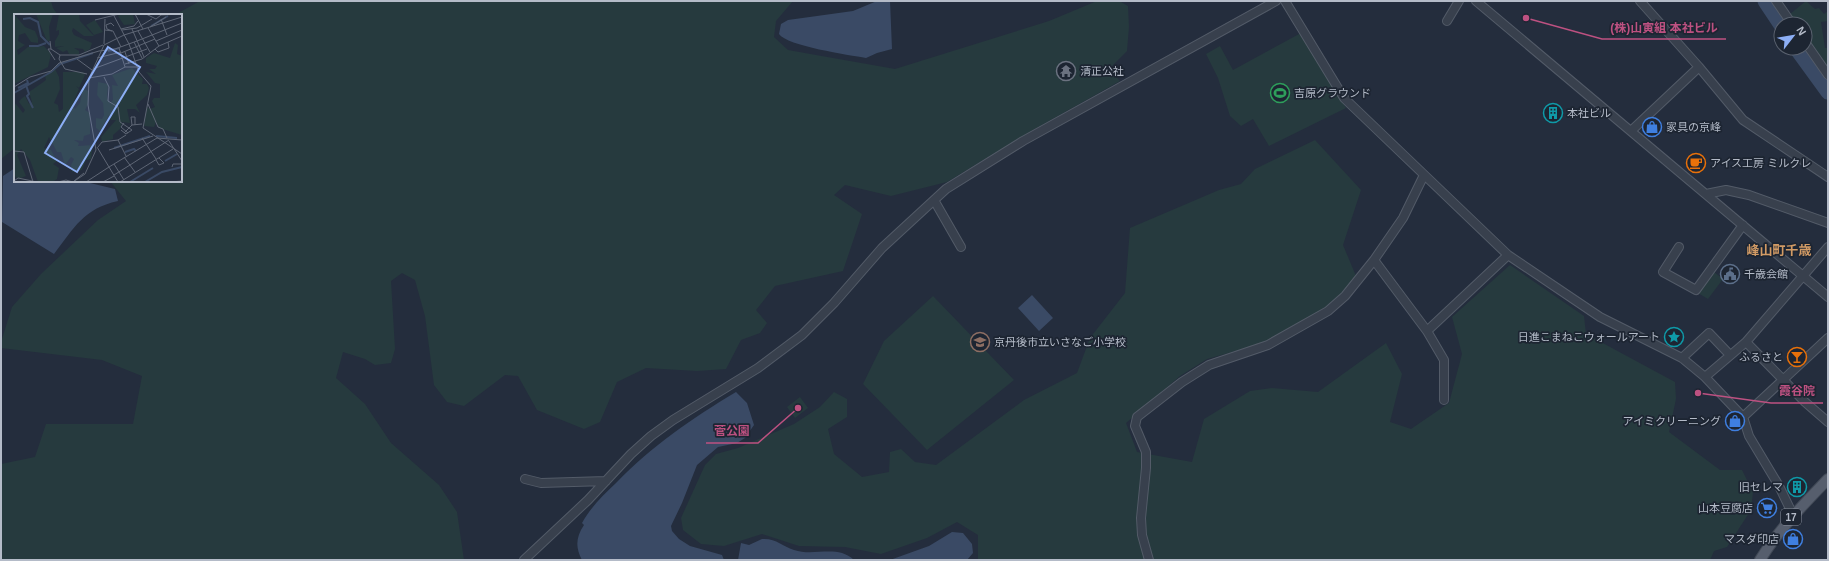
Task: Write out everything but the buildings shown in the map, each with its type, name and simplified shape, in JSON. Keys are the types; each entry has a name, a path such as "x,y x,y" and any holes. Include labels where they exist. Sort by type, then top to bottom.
{"main road":[{"name":"17","path":"1760,560 1774,538 1793,515 1828,479"}],"street":[{"path":"524,560 606,481 631,454 668,424 758,368 802,335 834,303 882,248 946,189 1023,142 1276,1"},
{"path":"1285,1 1344,98 1508,255 1600,317 1682,358 1705,377 1743,417 1749,436 1779,486 1793,515"},
{"path":"1447,21 1459,1"},
{"path":"1476,1 1828,297"},
{"path":"1640,1 1699,67 1742,120 1828,178"},
{"path":"1776,1 1786,16"},
{"path":"1813,53 1828,75"},
{"path":"1631,131 1699,67"},
{"path":"1150,560 1142,535 1141,518 1146,468 1146,452 1135,426 1137,416 1182,382 1209,365 1268,345 1328,311 1345,296 1374,260 1403,218 1424,175"},
{"path":"1706,194 1726,190 1749,195 1828,223"},
{"path":"934,200 961,247"},
{"path":"1679,247 1663,272 1696,290 1743,225"},
{"path":"1705,377 1746,342 1828,247"},
{"path":"1427,331 1508,255"},
{"path":"1374,260 1427,331 1444,360 1444,400"},
{"path":"1682,358 1709,333 1730,355"},
{"path":"1743,417 1784,381 1828,338"},
{"path":"1746,342 1784,381 1828,422"},
{"path":"525,479 541,483 606,481"}],"green space":[{"path":"1,1 51,1 53,8 57,14 14,14 14,149 1,159"},
{"path":"200,1 793,1 776,21 774,37 788,50 895,69 1049,21 1097,1 1119,1 1128,6 1129,27 1127,51 1109,69 1120,81 1035,129 947,182 891,196 845,185 834,195 862,214 843,271 775,286 756,310 767,323 760,333 741,340 726,369 697,371 646,368 617,382 600,422 584,429 537,410 518,376 505,375 464,406 447,402 434,385 425,316 415,280 402,273 391,281 395,349 391,363 375,365 365,359 343,352 336,378 365,404 391,443 439,485 457,512 464,560 1,560 1,464 35,457 46,424 133,424 142,376 102,360 1,348 1,342 12,307 41,274 98,220 126,201 111,182 182,182 182,14 179,14"},
{"path":"1806,1 1815,9 1819,8 1824,14 1828,11 1828,21 1821,22 1825,48 1828,48 1828,69 1813,47 1813,16 1791,16 1790,14"},
{"name":"吉原グラウンド","path":"1301,33 1346,108 1269,146 1253,119 1241,126 1230,116 1218,78 1206,54 1220,46 1233,70"},
{"path":"1315,140 1361,190 1343,245 1356,276 1343,294 1326,309 1268,342 1207,359 1180,376 1126,423 1137,452 1192,462 1204,419 1250,391 1272,388 1318,392 1386,343 1402,374 1390,422 1411,429 1449,403 1462,354 1452,317 1510,265 1584,316 1586,334 1675,382 1676,399 1669,432 1720,470 1742,470 1753,492 1751,510 1727,547 1714,551 1710,560 978,560 978,535 957,522 927,538 881,554 845,547 799,546 762,534 724,546 701,544 683,530 681,518 705,465 716,454 738,448 794,424 820,407 834,392 847,399 847,417 828,429 834,454 862,477 889,472 890,452 901,449 915,462 936,465 1024,400 1077,373 1090,338 1125,293 1130,228 1219,190 1241,184 1255,169"},
{"path":"1714,272 1723,279 1708,299 1698,293"},
{"path":"933,296 1014,380 927,450 863,384 884,341"},
{"path":"800,397 808,408 795,418 787,407"}],"water":[{"path":"877,1 890,1 892,49 866,58 806,46 784,38 779,34 781,24 788,20 853,11"},
{"path":"14,169 14,182 90,182 115,189 118,201 106,204 88,214 74,227 54,254 2,222 3,176"},
{"path":"1032,295 1053,318 1039,331 1018,308"},
{"path":"736,392 747,403 754,425 745,438 737,443 718,447 697,465 671,526 672,531 679,539 690,546 722,555 724,560 582,560 578,551 577,542 584,525 582,523 606,492 630,469 673,433 703,412"},
{"path":"952,532 963,533 972,544 973,553 967,560 890,560 929,546"},
{"path":"762,539 775,541 802,552 840,553 847,555 854,560 738,560 741,543 749,545"}],"waterway":[{"path":"1765,1 1775,16"},
{"path":"1802,56 1828,92"}],"place":[{"name":"(株)山寅組 本社ビル","path":"1526,18"},
{"name":"清正公社","path":"1066,71"},
{"name":"吉原グラウンド","path":"1280,93"},
{"name":"本社ビル","path":"1553,113"},
{"name":"家具の京峰","path":"1652,127"},
{"name":"アイス工房 ミルクレ","path":"1696,163"},
{"name":"千歳会館","path":"1730,274"},
{"name":"日進こまねこウォールアート","path":"1674,337"},
{"name":"京丹後市立いさなご小学校","path":"980,342"},
{"name":"ふるさと","path":"1797,357"},
{"name":"霞谷院","path":"1698,393"},
{"name":"菅公園","path":"798,408"},
{"name":"アイミクリーニング","path":"1735,421"},
{"name":"旧セレマ","path":"1797,487"},
{"name":"山本豆腐店","path":"1767,508"},
{"name":"マスダ印店","path":"1793,539"}],"district":[{"name":"峰山町千歳","path":"1779,250"}]}
